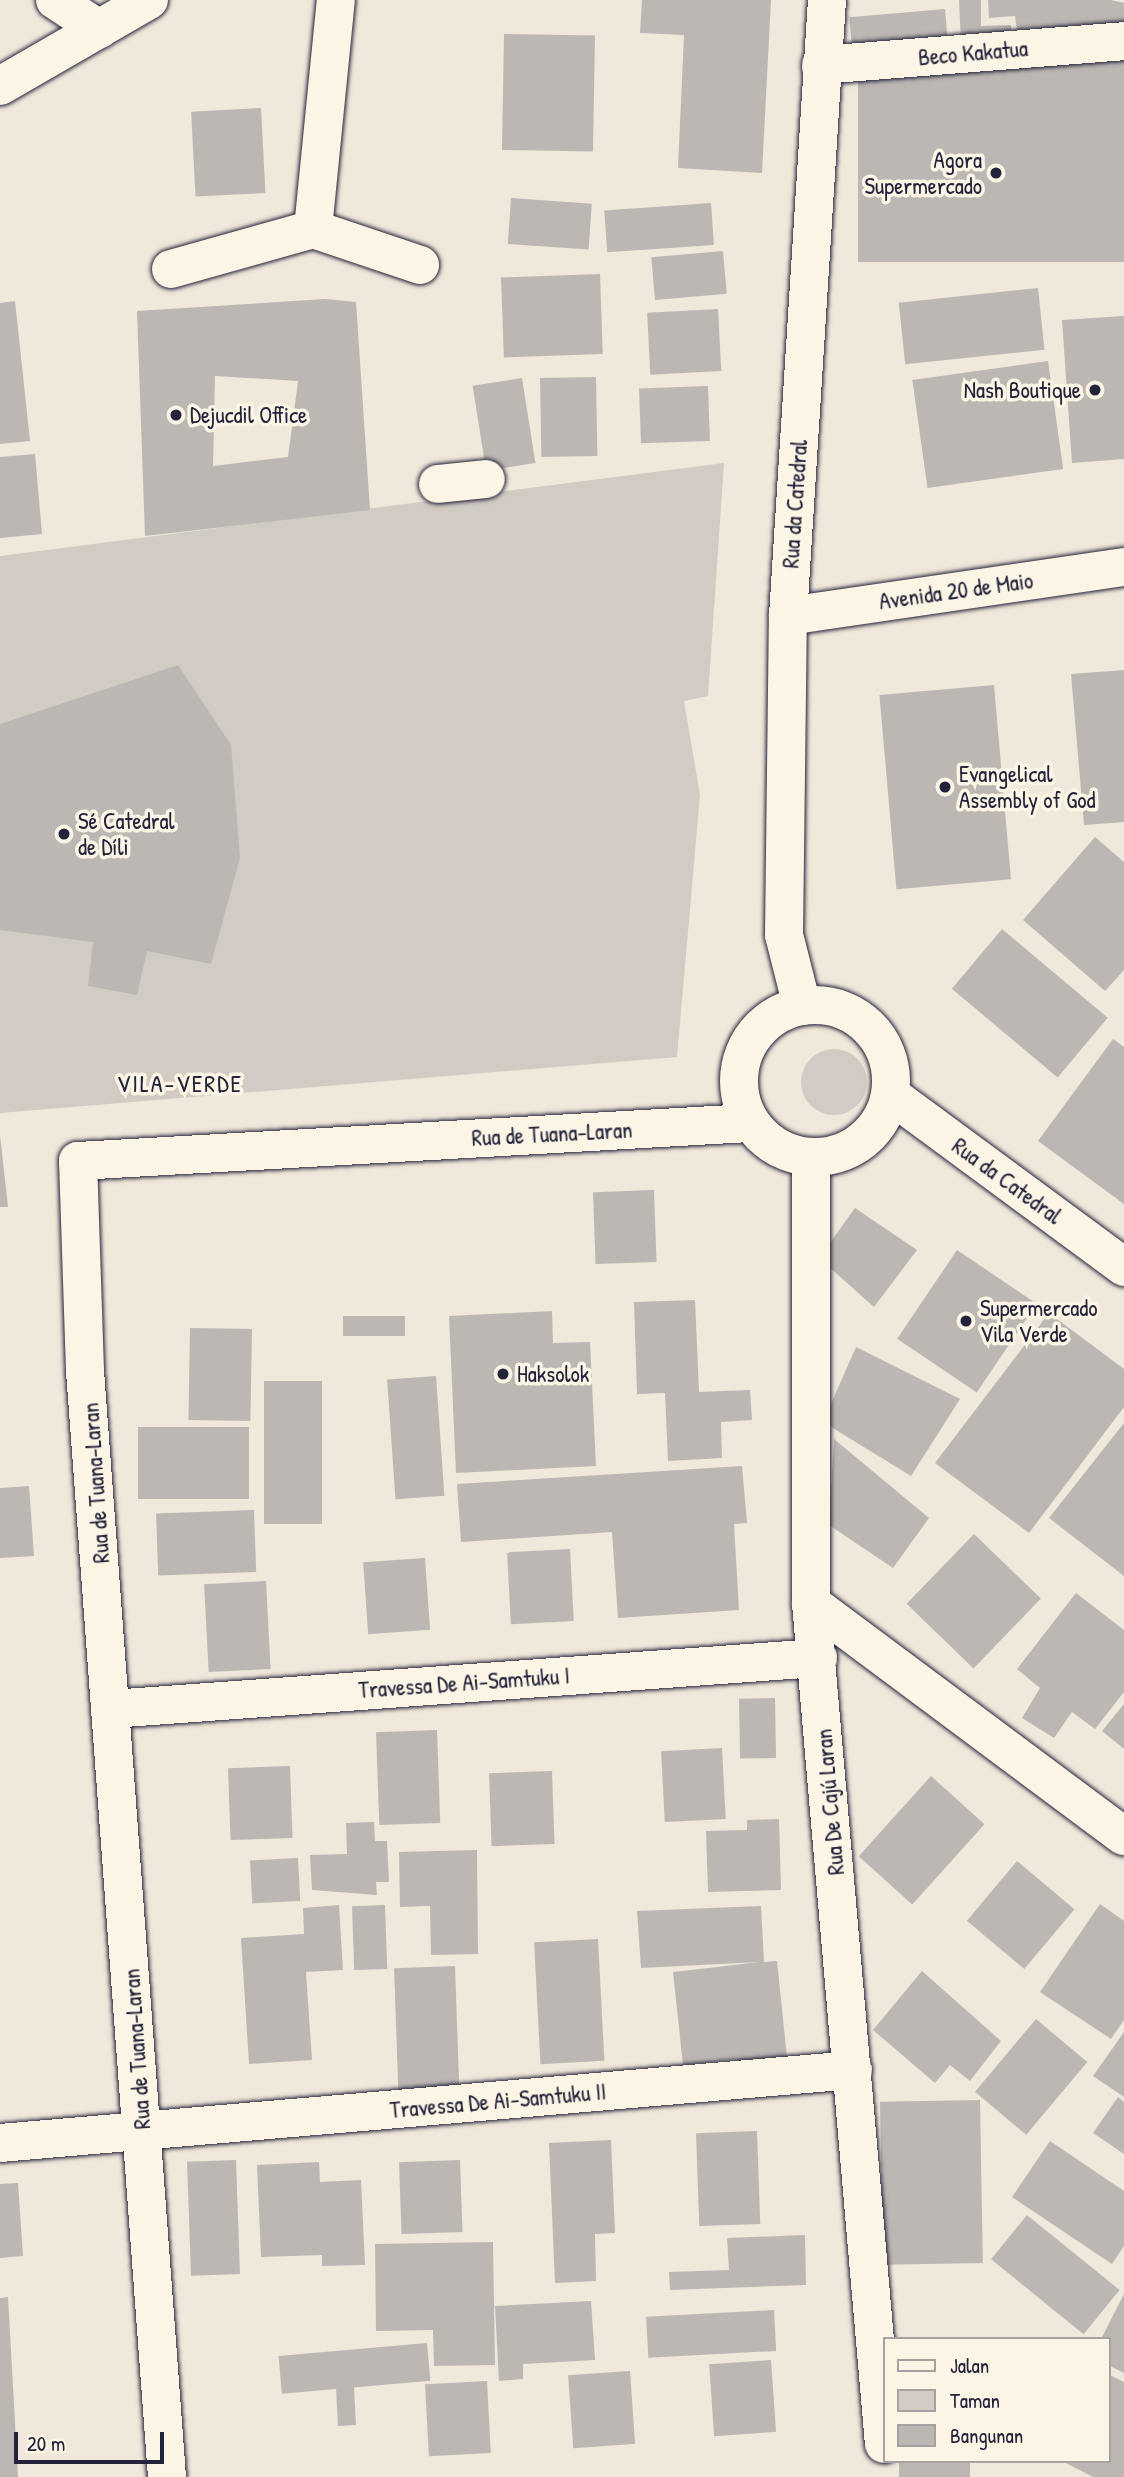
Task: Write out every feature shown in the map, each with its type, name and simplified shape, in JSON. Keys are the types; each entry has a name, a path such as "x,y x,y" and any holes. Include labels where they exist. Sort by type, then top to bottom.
{"street":[{"path":"55,0 99,29"},
{"path":"0,86 149,0"},
{"path":"313,229 336,0"},
{"name":"Rua da Catedral","path":"802,1006 784,935 788,616 827,0"},
{"name":"Beco Kakatua","path":"821,65 1124,41"},
{"path":"171,269 313,229 420,265"},
{"path":"438,484 486,479"},
{"name":"Avenida 20 de Maio","path":"788,616 1124,566"},
{"path":"802,1006 827,1006 870,1027 884,1047 891,1095 876,1128 847,1151 811,1158 787,1153 750,1123 737,1075 744,1050 758,1029 802,1006"},
{"name":"Rua da Catedral","path":"891,1095 1124,1267"},
{"name":"Rua de Tuana-Laran","path":"167,2477 85,1371 78,1161 750,1123"},
{"name":"Rua De Cajú Laran","path":"811,1158 811,1603 818,1658 883,2432"},
{"path":"811,1603 1124,1836"},
{"name":"Travessa De Ai-Samtuku I","path":"111,1709 818,1658"},
{"name":"Travessa De Ai-Samtuku II","path":"0,2143 143,2135 853,2070"}],"green space":[{"path":"724,463 708,696 684,701 700,795 677,1057 0,1113 0,556"},
{"path":"827,1049 841,1049 853,1054 862,1063 867,1082 865,1095 858,1106 841,1115 827,1115 815,1110 806,1101 801,1089 801,1075 806,1063 815,1054"}],"building":[{"path":"642,0 771,0 762,173 678,168 684,35 640,33"},
{"path":"959,0 981,0 981,26 1011,25 1011,42 961,43"},
{"path":"988,0 1111,0 1124,3 1124,30 1018,39 1015,16 989,18"},
{"path":"945,9 948,45 853,53 849,17"},
{"path":"504,34 595,36 593,152 502,150"},
{"name":"Agora Supermercado","path":"858,58 1124,58 1124,262 858,262"},
{"path":"261,108 265,193 196,197 191,112"},
{"path":"511,198 592,204 589,250 508,244"},
{"path":"711,203 714,245 607,252 604,210"},
{"path":"723,251 727,294 655,300 651,257"},
{"path":"600,274 603,354 504,357 501,277"},
{"path":"1038,288 1044,350 905,364 899,303"},
{"name":"Dejucdil Office","path":"325,299 356,302 370,510 145,536 137,311","holes":["215,376 298,381 288,457 213,466"]},
{"path":"15,301 30,441 0,444 0,303"},
{"path":"718,309 721,371 650,375 647,313"},
{"name":"Nash Boutique","path":"1124,316 1124,459 1072,463 1062,320"},
{"path":"1048,361 1063,469 928,488 912,380"},
{"path":"596,377 597,456 541,457 540,378"},
{"path":"522,378 535,463 486,471 473,386"},
{"path":"708,386 710,441 641,443 639,388"},
{"path":"35,454 42,534 0,538 0,457"},
{"path":"178,665 231,745 240,858 211,964 147,951 137,995 88,986 93,942 0,930 0,724"},
{"path":"1124,670 1124,822 1084,825 1071,674"},
{"name":"Evangelical Assembly of God","path":"994,685 1011,879 896,889 879,695"},
{"path":"1095,837 1124,862 1124,970 1105,991 1023,920"},
{"path":"1002,929 1108,1018 1058,1077 952,989"},
{"path":"1113,1039 1124,1047 1124,1204 1038,1141"},
{"path":"0,1135 8,1207 0,1207"},
{"path":"654,1190 657,1262 596,1264 593,1192"},
{"path":"855,1208 917,1250 874,1307 819,1258"},
{"name":"Supermercado Vila Verde","path":"957,1250 1037,1304 977,1392 897,1339"},
{"path":"695,1300 699,1392 750,1390 752,1420 721,1422 722,1458 668,1461 665,1393 637,1394 634,1302"},
{"path":"552,1311 553,1343 590,1342 596,1466 456,1473 449,1316"},
{"path":"1049,1313 1124,1369 1124,1407 1029,1533 935,1463"},
{"path":"343,1316 405,1316 405,1336 343,1336"},
{"path":"190,1328 252,1329 250,1421 188,1420"},
{"path":"856,1347 960,1399 911,1476 823,1422"},
{"path":"436,1376 444,1496 395,1499 387,1379"},
{"path":"264,1381 322,1381 322,1524 264,1524"},
{"path":"1124,1423 1124,1576 1049,1518"},
{"path":"138,1427 249,1427 249,1499 138,1499"},
{"path":"834,1439 929,1518 893,1568 829,1525"},
{"path":"742,1466 747,1523 734,1524 739,1610 618,1618 612,1532 461,1542 457,1484"},
{"path":"29,1486 34,1556 0,1558 0,1488"},
{"path":"254,1510 256,1572 158,1575 156,1513"},
{"path":"974,1534 1041,1599 974,1668 907,1604"},
{"path":"570,1549 574,1621 511,1624 507,1552"},
{"path":"425,1558 430,1630 368,1634 363,1562"},
{"path":"266,1581 271,1669 209,1672 204,1584"},
{"path":"1076,1593 1124,1630 1124,1692 1095,1729 1072,1712 1054,1738 1022,1718 1040,1688 1017,1669"},
{"path":"775,1698 776,1758 740,1759 739,1699"},
{"path":"1124,1704 1124,1749 1102,1731"},
{"path":"437,1730 440,1823 379,1825 376,1732"},
{"path":"722,1748 726,1819 665,1822 661,1751"},
{"path":"290,1766 293,1838 231,1840 228,1768"},
{"path":"552,1771 555,1844 492,1846 489,1773"},
{"path":"931,1776 985,1824 912,1904 859,1856"},
{"path":"779,1819 781,1890 708,1892 706,1831 747,1830 747,1820"},
{"path":"374,1822 375,1841 387,1841 389,1882 376,1882 377,1895 312,1890 310,1855 347,1854 346,1823"},
{"path":"477,1850 478,1954 431,1955 430,1906 400,1907 399,1852"},
{"path":"298,1858 300,1901 252,1903 250,1861"},
{"path":"1017,1861 1074,1909 1024,1969 967,1921"},
{"path":"1100,1904 1124,1921 1124,2020 1111,2039 1040,1992"},
{"path":"339,1905 343,1970 306,1972 312,2060 249,2064 241,1938 304,1934 303,1908"},
{"path":"385,1905 387,1969 354,1970 352,1906"},
{"path":"761,1906 764,1962 777,1961 788,2067 738,2072 737,2059 683,2065 673,1972 760,1962 641,1968 637,1911"},
{"path":"598,1939 604,2061 540,2064 534,1942"},
{"path":"455,1966 459,2091 398,2093 394,1968"},
{"path":"922,1971 1001,2041 970,2081 950,2065 935,2083 873,2030"},
{"path":"1036,2019 1087,2062 1026,2135 975,2092"},
{"path":"1124,2032 1124,2097 1093,2076"},
{"path":"1118,2097 1124,2102 1124,2154 1093,2133"},
{"path":"980,2100 983,2263 883,2265 880,2102"},
{"path":"757,2131 760,2224 699,2226 696,2133"},
{"path":"611,2140 615,2233 595,2234 596,2281 555,2283 549,2143"},
{"path":"1050,2141 1124,2191 1124,2246 1112,2264 1012,2197"},
{"path":"236,2160 240,2274 191,2276 187,2162"},
{"path":"460,2160 463,2232 402,2234 399,2162"},
{"path":"319,2162 320,2182 361,2180 365,2265 322,2266 322,2255 261,2257 257,2165"},
{"path":"18,2183 23,2256 0,2258 0,2184"},
{"path":"1027,2215 1119,2290 1084,2334 991,2259"},
{"path":"805,2235 806,2285 670,2290 669,2272 729,2270 727,2238"},
{"path":"493,2242 495,2365 434,2366 433,2330 376,2331 375,2244"},
{"path":"1124,2294 1124,2373 1110,2366 1110,2337 1102,2337"},
{"path":"8,2297 18,2477 0,2477 0,2298"},
{"path":"591,2301 595,2360 523,2364 523,2379 499,2381 495,2306"},
{"path":"774,2310 776,2351 648,2358 646,2317"},
{"path":"427,2343 430,2381 282,2394 279,2356"},
{"path":"771,2360 776,2432 714,2436 709,2364"},
{"path":"630,2371 635,2444 573,2448 568,2375"},
{"path":"1110,2375 1124,2382 1124,2477 1093,2477 1066,2463 1110,2463"},
{"path":"487,2381 491,2453 429,2456 425,2384"},
{"path":"354,2387 356,2425 338,2426 336,2388"},
{"path":"899,2463 970,2463 970,2477 899,2477"}],"place":[{"name":"Agora Supermercado","path":"996,173"},
{"name":"Nash Boutique","path":"1095,390"},
{"name":"Dejucdil Office","path":"176,415"},
{"name":"Evangelical Assembly of God","path":"945,787"},
{"name":"Sé Catedral de Díli","path":"64,834"},
{"name":"Supermercado Vila Verde","path":"966,1321"},
{"name":"Haksolok","path":"503,1374"}],"district":[{"name":"VILA-VERDE","path":"180,1084"}]}
